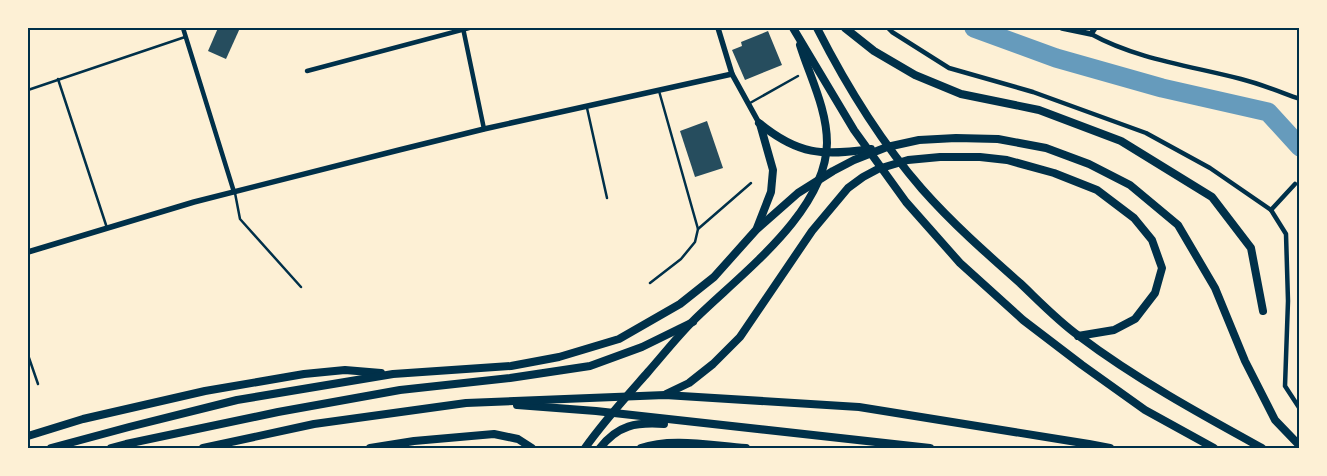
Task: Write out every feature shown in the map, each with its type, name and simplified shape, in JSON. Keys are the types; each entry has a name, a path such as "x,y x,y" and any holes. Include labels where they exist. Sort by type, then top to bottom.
{"highway":[{"path":"794,28 854,130 906,202 960,263 1023,320 1082,365 1145,410 1214,448"},
{"path":"585,448 599,428 692,322 755,264 797,217 815,191 824,162 827,144 825,126 820,99 794,28"},
{"path":"817,28 863,108 922,189 970,238 1078,336 1169,397 1262,448"},
{"path":"845,28 874,52 914,75 961,94 1039,110 1121,141 1212,196 1250,248 1263,311"},
{"path":"759,123 775,136 791,144 816,152 840,153 887,147 919,140 956,138 998,139 1046,148 1090,164 1130,185 1178,225 1215,288 1245,361 1275,420 1300,446"},
{"path":"756,230 771,192 773,170 759,123"},
{"path":"51,448 238,400 393,374 511,366 559,357 619,339 680,304 714,277 756,230 798,193 854,160 887,147"},
{"path":"665,395 689,383 714,364 740,337 812,231 848,188 878,169 908,160 940,156 1006,160 1054,173 1097,190 1134,218 1152,240 1162,268 1155,293 1136,319 1114,330 1078,336"},
{"path":"111,448 278,412 400,390 510,378 590,366 642,348 692,322"},
{"path":"28,436 83,419 205,391 304,374 345,370 393,374"},
{"path":"203,448 314,424 480,403 665,395 859,407 1110,448"},
{"path":"480,403 596,411 930,448"},
{"path":"600,448 622,428 646,423 738,428"},
{"path":"370,448 494,434 518,439 532,448"},
{"path":"640,448 651,444 746,448"}],"street":[{"path":"183,28 234,192"},
{"path":"307,71 463,28 469,28"},
{"path":"463,28 484,129"},
{"path":"718,28 732,74 759,123"},
{"path":"888,28 949,68 1033,92 1146,133 1210,168 1271,210 1286,234 1288,301 1285,386 1300,409"},
{"path":"1062,28 1091,34 1108,43 1133,52 1244,80 1300,99"},
{"path":"1091,34 1095,28"},
{"path":"28,252 234,192 484,129 732,74"},
{"path":"1271,210 1297,185"}],"lane":[{"path":"28,90 185,37"},
{"path":"748,104 798,76"},
{"path":"58,79 107,228"},
{"path":"650,283 681,259 695,242 698,229 660,91"},
{"path":"586,107 607,198"},
{"path":"698,229 750,183"},
{"path":"234,192 240,219 301,287"},
{"path":"28,355 38,384"}],"building":[{"path":"218,28 240,28 226,59 208,51"},
{"path":"768,31 782,65 745,80 732,50 742,46 741,42"},
{"path":"707,121 723,168 695,177 680,131"}],"waterway":[{"path":"974,28 1056,58 1162,88 1268,112 1300,147"}]}
